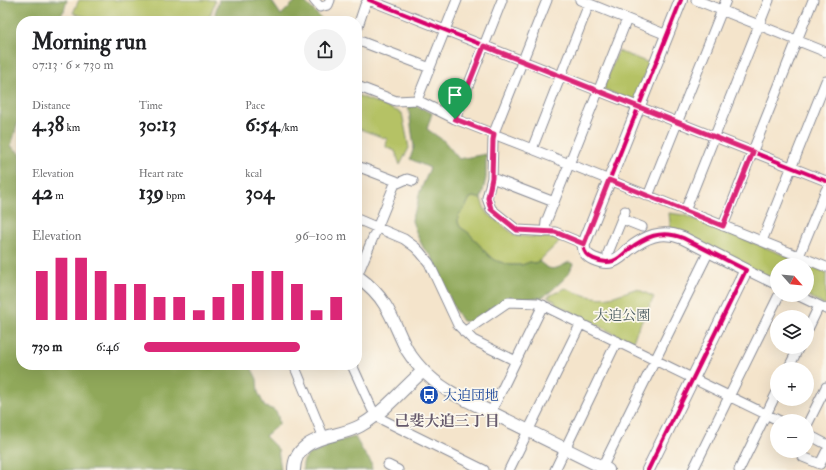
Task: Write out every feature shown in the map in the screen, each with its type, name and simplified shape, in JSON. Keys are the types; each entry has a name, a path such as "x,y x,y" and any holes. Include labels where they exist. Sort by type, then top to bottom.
{"street":[{"path":"314,0 320,7 328,5 330,0"},
{"path":"361,16 368,0 826,181"},
{"path":"417,100 457,0"},
{"path":"455,119 502,0"},
{"path":"547,0 494,134 492,178 488,198 491,209 517,230 555,232 584,244"},
{"path":"580,0 667,34"},
{"path":"681,0 609,180 583,250 586,255 600,261 608,262 621,257 642,240 664,234 677,236 770,282"},
{"path":"696,0 826,52"},
{"path":"648,196 726,0"},
{"path":"685,211 769,0"},
{"path":"723,226 813,0"},
{"path":"532,149 589,4"},
{"path":"545,232 546,222 627,19"},
{"path":"362,42 430,68"},
{"path":"762,241 826,81"},
{"path":"362,88 396,101 417,100 455,119 826,267"},
{"path":"362,168 398,182 407,179 413,182"},
{"path":"492,178 554,202"},
{"path":"362,265 396,181"},
{"path":"800,256 826,190"},
{"path":"608,262 608,253 624,215 642,227"},
{"path":"362,222 410,242 429,263 451,312 458,325 464,332 474,340 516,361"},
{"path":"362,280 374,290 386,305 408,350 423,371 440,386 604,469 709,251"},
{"path":"648,470 746,270"},
{"path":"464,332 508,302 538,303 770,416"},
{"path":"693,470 776,302"},
{"path":"811,302 823,308 814,321"},
{"path":"491,412 543,305"},
{"path":"508,470 580,323"},
{"path":"555,470 617,341"},
{"path":"296,370 324,438"},
{"path":"354,370 372,409 381,419 484,470"},
{"path":"294,470 295,459 301,450 311,442 359,427 366,423 423,371"},
{"path":"812,414 826,386"},
{"path":"739,470 770,406"},
{"path":"814,438 826,444"},
{"path":"805,458 820,464 826,452"},
{"path":"388,465 398,470"}],"green space":[{"path":"0,0 67,0 64,11 59,16 16,16 16,129 11,146 16,150 16,370 252,370 257,379 258,392 265,407 276,412 278,417 279,424 265,436 278,449 281,470 0,470"},
{"path":"79,0 214,0 215,2 210,16 83,16 73,13"},
{"path":"218,0 271,0 281,15 298,0 306,3 319,16 216,16 215,13"},
{"path":"618,51 649,63 636,98 631,100 605,90 604,86"},
{"path":"362,97 402,113 409,148 400,165 395,151 386,147 387,139 362,130"},
{"path":"408,104 417,106 432,113 427,129 444,141 459,159 486,154 486,178 481,199 474,197 470,198 458,216 458,222 460,227 469,233 489,256 497,261 510,265 522,265 539,261 543,265 554,269 569,262 573,264 566,277 550,292 541,298 505,299 471,322 462,321 455,310 431,256 424,249 418,237 412,221 413,214 417,207 419,194 430,168 410,159 414,147"},
{"path":"474,197 481,199 486,212 516,236 553,238 560,241 535,263 530,262 522,265 510,265 497,261 489,256 469,233 460,227 458,222 458,216 470,198"},
{"path":"669,213 684,215 791,258 770,258 770,278 669,231"},
{"path":"814,267 826,272 826,306 814,299"},
{"name":"大迫公園","path":"565,288 601,298 614,296 635,289 654,297 636,333 632,345 613,333 555,304 555,301 547,297"},
{"path":"355,437 371,462 372,470 303,470 304,461 309,454 325,448 327,444"}],"cycle path":[{"path":"369,0 826,181"},
{"path":"648,470 746,270 683,238 668,234 660,234 647,238 634,245 619,258 609,262 594,259 589,256 584,249 584,244 681,0"}],"place":[{"name":"大迫団地","path":"429,395"}],"district":[{"name":"己斐大迫三丁目","path":"447,421"}],"route":[{"path":"484,46 753,152 723,226 609,180 584,244 555,232 517,230 491,209 488,198 492,178 494,134 455,119 484,46"}]}
